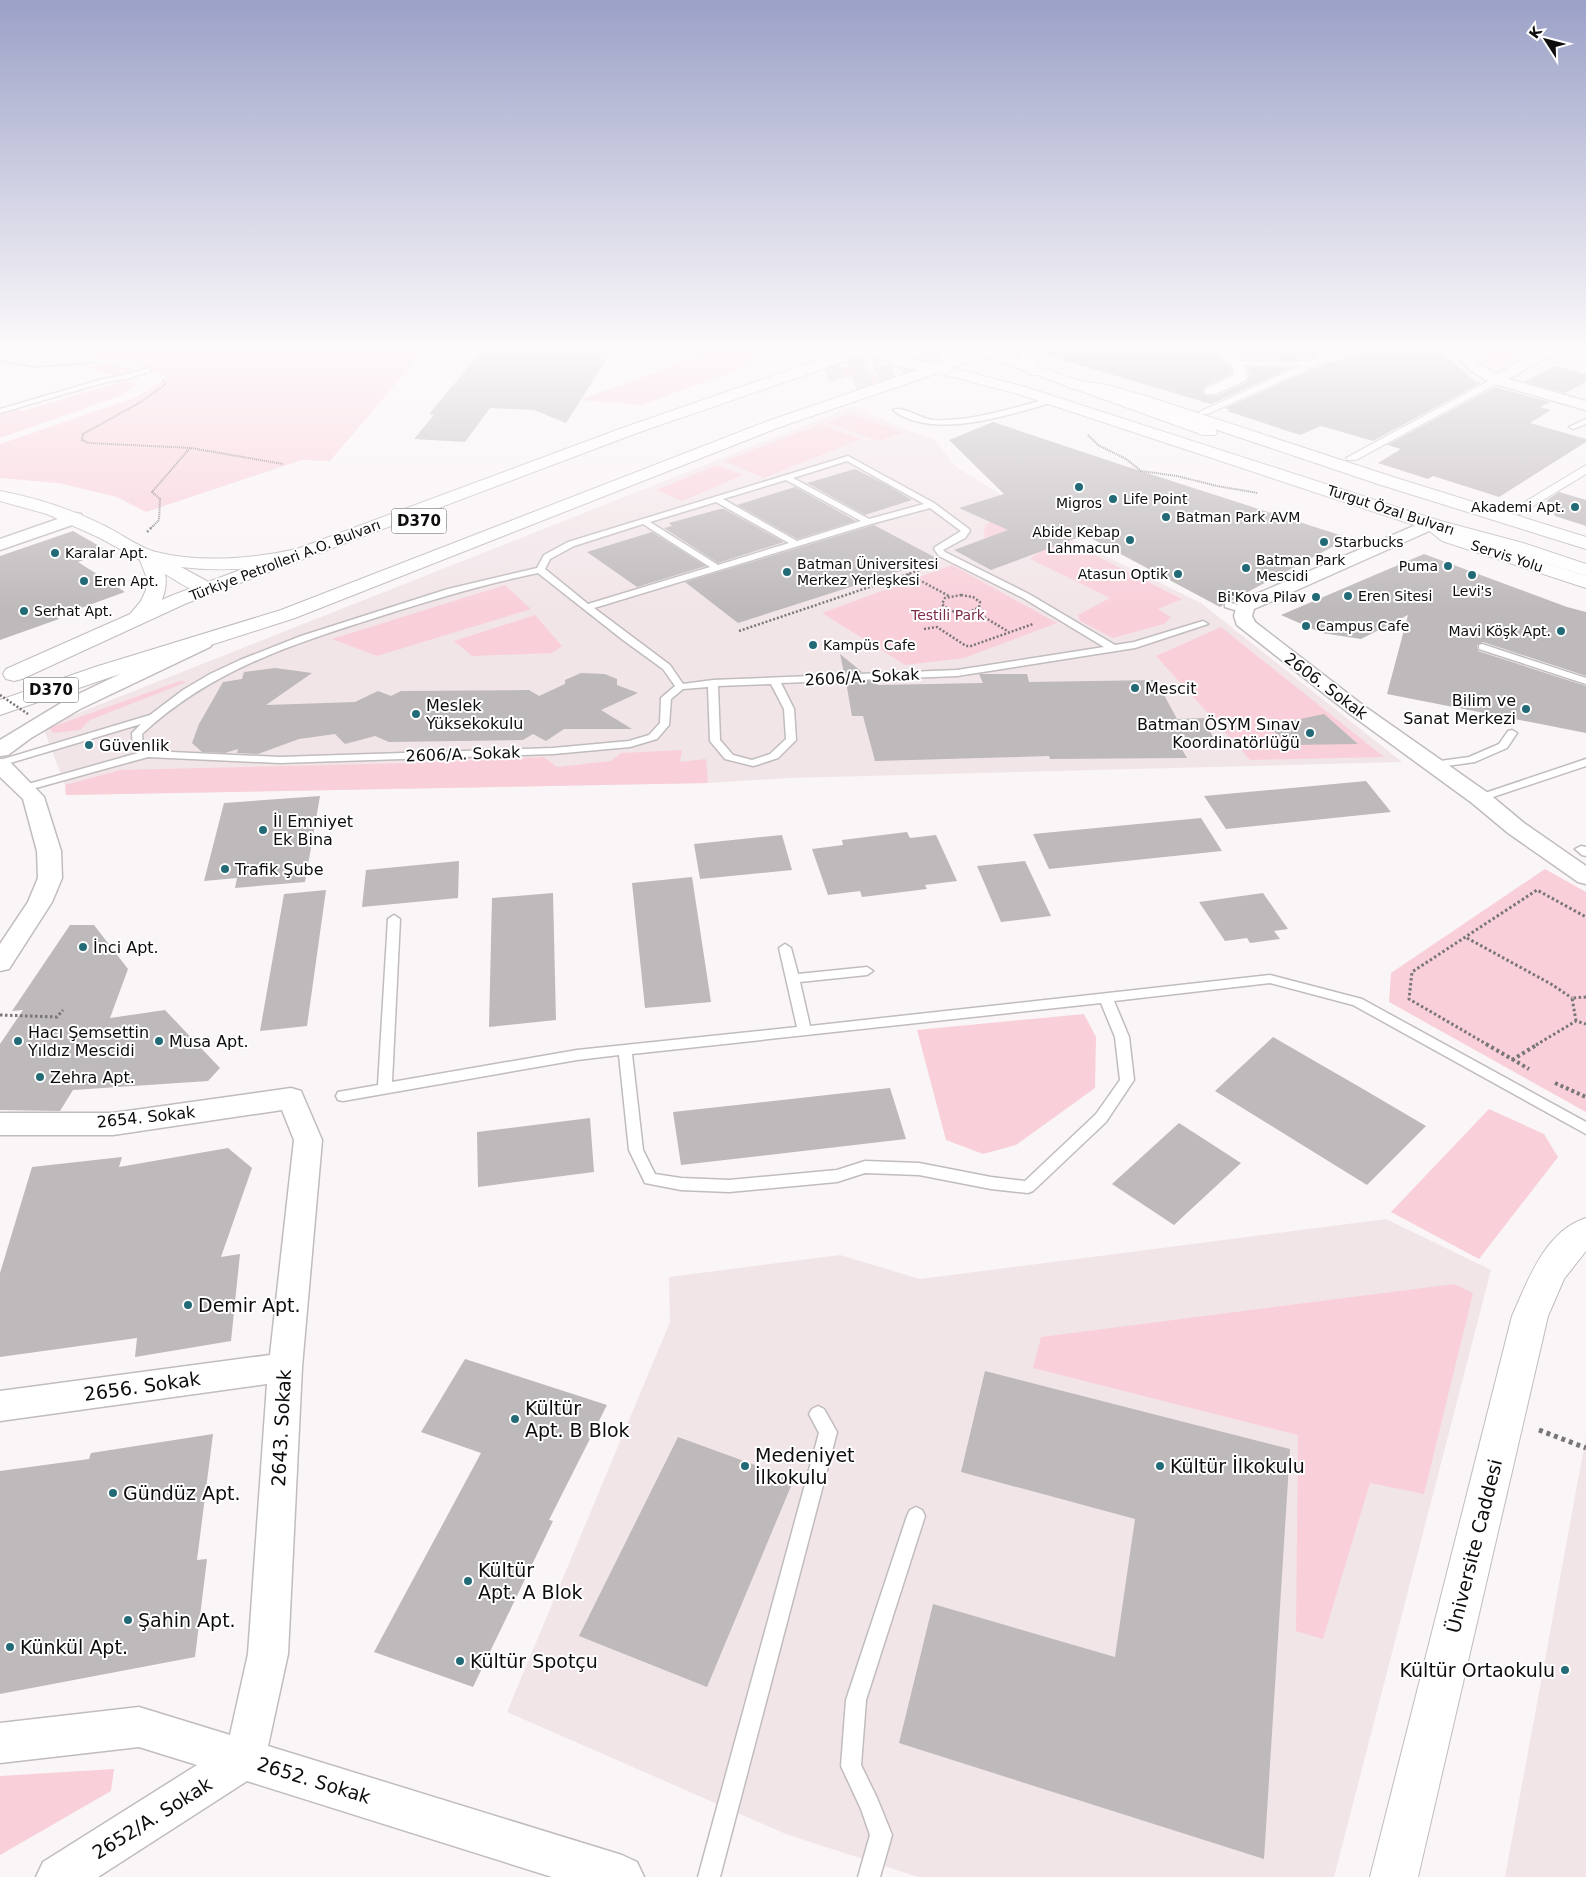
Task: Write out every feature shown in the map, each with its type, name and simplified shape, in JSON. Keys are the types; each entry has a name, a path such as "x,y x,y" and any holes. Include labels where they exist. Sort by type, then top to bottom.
{"main road":[{"name":"Türkiye Petrolleri A.O. Bulvarı","path":"7,677 208,589 619,435"},
{"name":"Türkiye Petrolleri A.O. Bulvarı","path":"7,677 200,607 472,501 650,435"},
{"name":"D370","path":"0,708 103,672 471,524 684,443 711,435"},
{"path":"103,672 288,614 747,435"},
{"name":"Turgut Özal Bulvarı","path":"1156,435 1430,524 1516,547 1586,570"},
{"name":"Turgut Özal Bulvarı","path":"1216,435 1586,554"},
{"path":"1247,435 1387,481 1586,543"},
{"path":"4,498 75,518 208,589"},
{"name":"Servis Yolu","path":"1430,524 1449,537 1586,582"},
{"path":"139,553 204,564 233,566 281,559 305,552"},
{"path":"136,619 153,600 157,585 156,571 139,553"},
{"name":"Üniversite Caddesi","path":"1394,1877 1530,1316 1547,1277 1570,1243 1586,1231"}],"street":[{"path":"1352,458 1395,435"},
{"path":"1516,511 1586,468"},
{"path":"0,546 75,518"},
{"name":"2606. Sokak","path":"1430,524 1236,606 1243,616 1246,625 1256,634 1480,798 1516,828 1586,877"},
{"path":"0,750 41,722 220,636"},
{"path":"0,764 33,798 46,842 50,878 40,902 0,963"},
{"name":"2654. Sokak","path":"0,1124 114,1124 291,1098"},
{"name":"2643. Sokak","path":"246,1759 268,1654 285,1367 308,1140 291,1098"},
{"name":"2656. Sokak","path":"0,1406 285,1367"},
{"name":"2652. Sokak","path":"0,1743 139,1728 246,1759 622,1877"},
{"name":"2652/A. Sokak","path":"58,1877 246,1759"}],"lane":[{"path":"148,754 138,749 137,733 152,718 190,691 229,669 286,644 424,599 540,570 547,557 571,544 848,458 931,505 966,531 962,536 938,548 942,554 1026,596 1114,649"},
{"path":"786,478 868,522"},
{"path":"718,499 796,544"},
{"path":"587,607 868,522 931,505"},
{"path":"644,521 717,568"},
{"path":"540,570 667,667 680,686"},
{"name":"2606/A. Sokak","path":"25,788 148,754 280,760 554,751 630,744 653,737 665,723 666,698 680,686 957,673 1135,645 1203,624"},
{"path":"1482,647 1586,681"},
{"path":"713,683 715,742 729,757 753,763 774,756 791,740 793,720 782,691 774,681"},
{"path":"0,764 152,718"},
{"path":"1433,765 1471,760 1503,746 1512,733"},
{"path":"1480,798 1586,762"},
{"path":"386,1088 394,919"},
{"path":"786,948 805,1031"},
{"path":"792,979 867,971"},
{"path":"343,1096 577,1055 1270,980 1357,1002 1586,1129"},
{"path":"625,1050 636,1150 650,1179 681,1184 729,1186 837,1176 865,1167 919,1169 991,1183 1028,1187 1101,1118 1127,1080 1122,1037 1106,998"},
{"path":"709,1877 828,1432 818,1414"},
{"path":"869,1877 881,1835 870,1805 851,1766 856,1700 916,1516"}],"path":[{"path":"83,435 82,440 88,443 190,448 283,464"},
{"path":"1098,445 1126,460 1141,471 1177,476 1217,486"},
{"path":"139,553 159,520 160,500 152,492 190,448"},
{"path":"739,631 953,559"},
{"path":"908,574 950,596"},
{"path":"961,594 977,599 980,605 973,611 959,613 947,610 942,604 945,598 961,594"},
{"path":"973,611 1010,633"},
{"path":"924,629 937,627 966,646 971,646 1056,615"},
{"path":"0,695 28,714"},
{"path":"1535,1073 1409,999 1412,972 1467,938 1538,890 1586,917"},
{"path":"1467,938 1551,984 1572,998 1586,996"},
{"path":"1572,998 1576,1021"},
{"path":"0,1015 57,1017 63,1010"},
{"path":"1493,1078 1512,1060 1576,1021 1586,1024"},
{"path":"1550,1082 1586,1097"},
{"path":"1505,1418 1586,1448"}],"shaded area":[{"name":"Batman Üniversitesi Merkez Yerleşkesi","path":"782,435 921,435 934,439 955,466 1075,541 1201,603 1402,762 789,778 708,783 66,795 65,785 43,727"},
{"name":"Kültür İlkokulu","path":"1386,1219 1491,1270 1334,1877 918,1877 786,1834 507,1712 670,1322 669,1277 840,1255 920,1279"},
{"name":"Kültür Ortaokulu","path":"1586,1438 1586,1877 1505,1877 1581,1464"}],"green space":[{"path":"0,435 10,435 0,438"},
{"path":"27,435 352,435 330,461 302,460 146,512 117,497 58,483 0,478 0,444"},
{"path":"793,435 849,435 861,439 764,478 724,461"},
{"path":"861,435 896,435 880,441"},
{"path":"717,465 743,475 682,501 656,490"},
{"path":"1013,509 1081,548 1182,599 1158,609 1171,617 1164,624 1113,638 1080,621 1078,615 1110,598 1030,559 1039,552 997,543 984,537 985,525"},
{"name":"Testili Park","path":"952,565 1057,623 964,658 905,665 822,613"},
{"path":"505,585 531,609 377,656 332,639"},
{"path":"535,615 562,646 552,653 472,656 454,641"},
{"path":"1221,627 1384,757 1250,760 1156,656"},
{"path":"180,681 187,682 90,720 80,730 54,733 49,728"},
{"path":"682,750 680,762 706,759 708,783 66,795 65,785 120,770 408,763 544,757 557,767 611,761 621,753"},
{"path":"1545,869 1586,892 1586,1112 1389,1002 1391,973"},
{"path":"1084,1014 1096,1037 1095,1088 1016,1145 983,1154 946,1140 917,1030"},
{"path":"1489,1109 1544,1134 1558,1157 1479,1259 1391,1212"},
{"path":"1454,1284 1473,1293 1424,1494 1370,1483 1323,1639 1296,1631 1298,1435 1033,1368 1041,1337"},
{"path":"114,1769 111,1791 0,1855 0,1776"}],"building":[{"path":"418,435 470,435 465,442 414,439"},
{"name":"Batman Park AVM","path":"962,435 1031,435 1349,538 1231,601 1224,601 1220,607 1085,535 991,570 954,550 1008,530 959,508 1004,494 949,440"},
{"path":"1351,435 1385,435 1373,441"},
{"path":"1406,435 1571,435 1586,439 1586,442 1499,497 1433,476 1428,479 1378,463 1401,449 1387,445"},
{"path":"855,469 912,500 865,515 807,483"},
{"path":"795,487 856,521 797,539 737,505"},
{"path":"1559,492 1586,500 1586,526 1555,516 1547,500"},
{"path":"724,509 784,542 718,563 664,528 672,526 669,523"},
{"path":"874,525 938,559 738,623 685,582"},
{"path":"73,531 108,551 78,562 125,592 56,617 59,619 0,640 0,556"},
{"path":"652,532 706,566 637,587 587,552"},
{"path":"1424,554 1567,607 1586,612 1586,676 1483,642 1477,645 1478,651 1586,686 1586,733 1387,694 1408,615 1361,639 1322,633 1281,615"},
{"path":"840,654 862,672 844,673"},
{"name":"Meslek Yüksekokulu","path":"275,668 312,673 266,705 355,702 378,691 391,696 401,691 529,690 539,696 565,684 565,680 581,673 605,674 617,679 617,685 638,693 601,710 632,729 564,729 546,741 533,734 523,740 389,742 375,736 345,744 335,734 299,739 258,754 237,753 238,749 225,753 202,752 192,743 199,724 223,682 242,679 244,672"},
{"path":"979,674 1027,674 1029,682 1156,680 1177,719 1204,718 1217,746 1180,746 1187,758 1050,759 1049,756 875,761 863,716 852,716 846,682 873,681 878,685 983,683"},
{"name":"Batman ÖSYM Sınav Koordinatörlüğü","path":"1324,714 1358,744 1289,745 1268,726"},
{"path":"1366,781 1391,812 1226,829 1204,796"},
{"path":"320,796 305,882 235,888 237,878 204,881 224,803"},
{"path":"1201,818 1222,851 1049,869 1033,834"},
{"path":"907,832 910,838 936,835 957,881 925,885 927,889 862,897 860,891 828,895 812,849 843,845 842,840"},
{"path":"782,835 792,870 700,879 694,844"},
{"path":"459,861 458,898 362,907 366,870"},
{"path":"1025,861 1051,916 1001,922 977,866"},
{"path":"692,877 711,1002 645,1008 632,883"},
{"path":"326,890 307,1026 260,1031 284,894"},
{"path":"553,893 556,1020 489,1027 492,898"},
{"path":"1263,893 1288,929 1274,931 1280,939 1250,943 1247,938 1225,941 1199,902"},
{"path":"70,925 94,925 128,969 110,1018 165,1010 220,1068 208,1081 73,1090 60,1111 0,1110 0,1044 23,1010 12,1011"},
{"path":"1273,1037 1426,1126 1367,1185 1215,1091"},
{"path":"890,1088 906,1139 681,1165 673,1112"},
{"path":"590,1118 594,1172 478,1187 477,1132"},
{"path":"1179,1123 1241,1163 1174,1225 1112,1184"},
{"path":"228,1148 252,1168 221,1257 240,1254 231,1341 135,1357 137,1338 0,1357 0,1273 32,1167 122,1157 119,1167"},
{"path":"465,1359 607,1405 549,1520 553,1521 473,1687 374,1652 481,1453 421,1432"},
{"path":"985,1371 1290,1449 1264,1859 899,1743 933,1604 1115,1657 1135,1519 961,1472"},
{"path":"213,1434 197,1560 207,1559 195,1657 0,1694 0,1471 89,1459 91,1453"},
{"path":"678,1437 794,1479 707,1687 579,1636"}],"place":[{"name":"Migros","path":"1079,487"},
{"name":"Life Point","path":"1113,499"},
{"name":"Akademi Apt.","path":"1575,507"},
{"name":"Batman Park AVM","path":"1166,517"},
{"name":"Abide Kebap Lahmacun","path":"1130,540"},
{"name":"Starbucks","path":"1324,542"},
{"name":"Karalar Apt.","path":"55,553"},
{"name":"Puma","path":"1448,566"},
{"name":"Batman Park Mescidi","path":"1246,568"},
{"name":"Batman Üniversitesi Merkez Yerleşkesi","path":"787,572"},
{"name":"Atasun Optik","path":"1178,574"},
{"name":"Levi's","path":"1472,575"},
{"name":"Eren Apt.","path":"84,581"},
{"name":"Eren Sitesi","path":"1348,596"},
{"name":"Bi'Kova Pilav","path":"1316,597"},
{"name":"Serhat Apt.","path":"24,611"},
{"name":"Campus Cafe","path":"1306,626"},
{"name":"Mavi Köşk Apt.","path":"1561,631"},
{"name":"Kampüs Cafe","path":"813,645"},
{"name":"Mescit","path":"1135,688"},
{"name":"Bilim ve Sanat Merkezi","path":"1526,709"},
{"name":"Meslek Yüksekokulu","path":"416,714"},
{"name":"Batman ÖSYM Sınav Koordinatörlüğü","path":"1310,733"},
{"name":"Güvenlik","path":"89,745"},
{"name":"İl Emniyet Ek Bina","path":"263,830"},
{"name":"Trafik Şube","path":"225,869"},
{"name":"İnci Apt.","path":"83,947"},
{"name":"Hacı Şemsettin Yıldız Mescidi","path":"18,1041"},
{"name":"Musa Apt.","path":"159,1041"},
{"name":"Zehra Apt.","path":"40,1077"},
{"name":"Demir Apt.","path":"188,1305"},
{"name":"Kültür Apt. B Blok","path":"515,1419"},
{"name":"Medeniyet İlkokulu","path":"745,1466"},
{"name":"Kültür İlkokulu","path":"1160,1466"},
{"name":"Gündüz Apt.","path":"113,1493"},
{"name":"Kültür Apt. A Blok","path":"468,1581"},
{"name":"Şahin Apt.","path":"128,1620"},
{"name":"Künkül Apt.","path":"10,1647"},
{"name":"Kültür Spotçu","path":"460,1661"},
{"name":"Kültür Ortaokulu","path":"1565,1670"}]}
